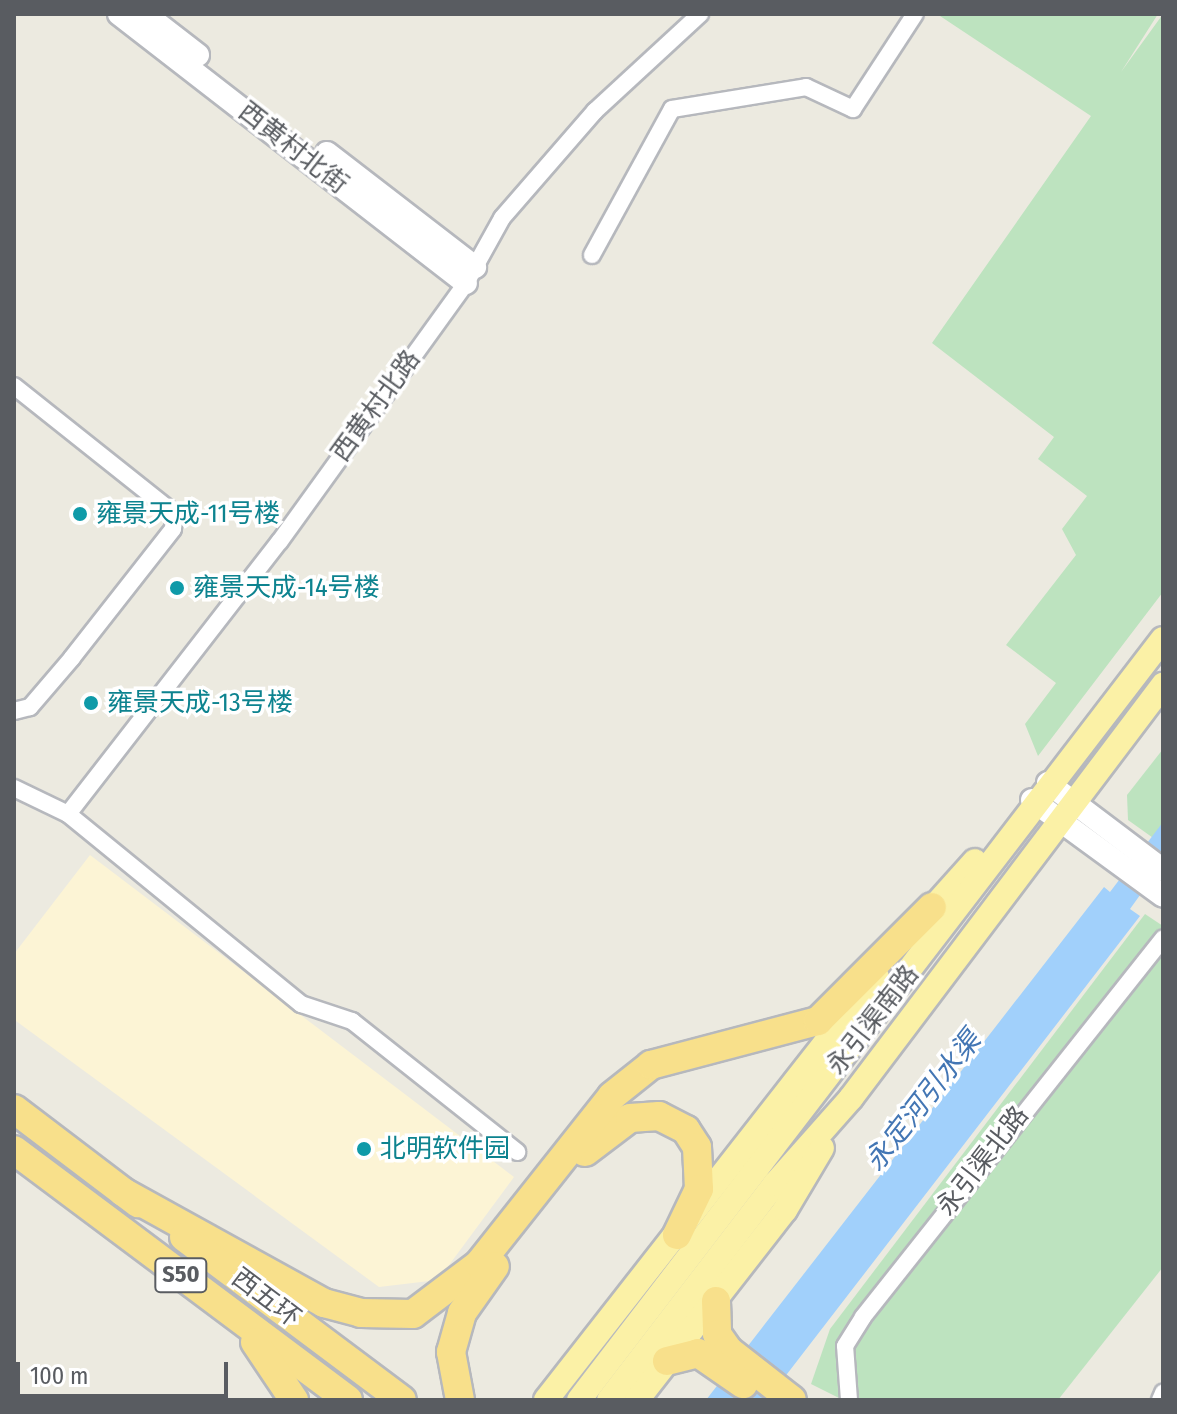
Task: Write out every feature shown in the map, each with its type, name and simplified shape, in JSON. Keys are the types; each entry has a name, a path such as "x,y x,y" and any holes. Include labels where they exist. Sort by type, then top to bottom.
{"highway":[{"path":"123,1192 324,1303 361,1313 413,1314 479,1264 612,1096 651,1065 818,1021 932,907"},
{"name":"西五环","path":"14,1109 402,1400"},
{"path":"460,1400 451,1352 462,1313 598,1136 630,1118 659,1116 686,1130 697,1147 699,1189 677,1235"},
{"name":"西五环","path":"14,1150 348,1400"},
{"path":"103,1217 260,1347 294,1400"},
{"path":"708,1343 716,1301"},
{"path":"667,1361 708,1343"},
{"path":"708,1343 782,1399"}],"main road":[{"name":"永引渠南路","path":"579,1400 940,933 1040,792 1163,639"},
{"name":"永引渠南路","path":"609,1400 851,1098 1163,685"},
{"path":"546,1400 932,907 1040,792"},
{"path":"637,1400 785,1210 851,1098"}],"street":[{"name":"西黄村北街","path":"119,14 470,275"},
{"name":"西黄村北街","path":"145,14 470,275"},
{"name":"西黄村北路","path":"68,814 280,541 470,275 502,218 595,111 700,14"},
{"path":"592,255 672,109 806,87 853,109 915,14"},
{"path":"14,386 175,514 173,529 72,658 30,707 14,711"},
{"path":"14,788 68,814 301,1004 352,1021 517,1152"},
{"path":"1040,792 1066,812 1112,861 1161,886"},
{"path":"1066,812 1127,843 1161,886"},
{"name":"永引渠北路","path":"849,1400 845,1346 863,1317 1163,938"},
{"path":"1160,1400 1163,1393"}],"shaded area":[{"name":"北明软件园","path":"90,855 514,1177 438,1280 379,1287 16,1021 14,954"}],"green space":[{"path":"937,14 1158,14 1121,72 1163,14 1163,592 1038,756 1025,724 1056,683 1006,645 1076,555 1062,529 1087,496 1038,459 1054,437 932,343 1091,116"},
{"path":"1163,749 1163,845 1128,820 1127,795"},
{"path":"1145,914 1163,926 1163,1267 1058,1400 843,1400 811,1384 830,1329"}],"water":[{"path":"1163,822 1163,863 1130,909 1140,916 767,1400 706,1400 1104,887 1110,892"}],"place":[{"name":"雍景天成-11号楼","path":"80,514"},
{"name":"雍景天成-14号楼","path":"177,588"},
{"name":"雍景天成-13号楼","path":"91,703"},
{"name":"北明软件园","path":"364,1149"}],"water label":[{"name":"永定河引水渠","path":"923,1101"}]}
